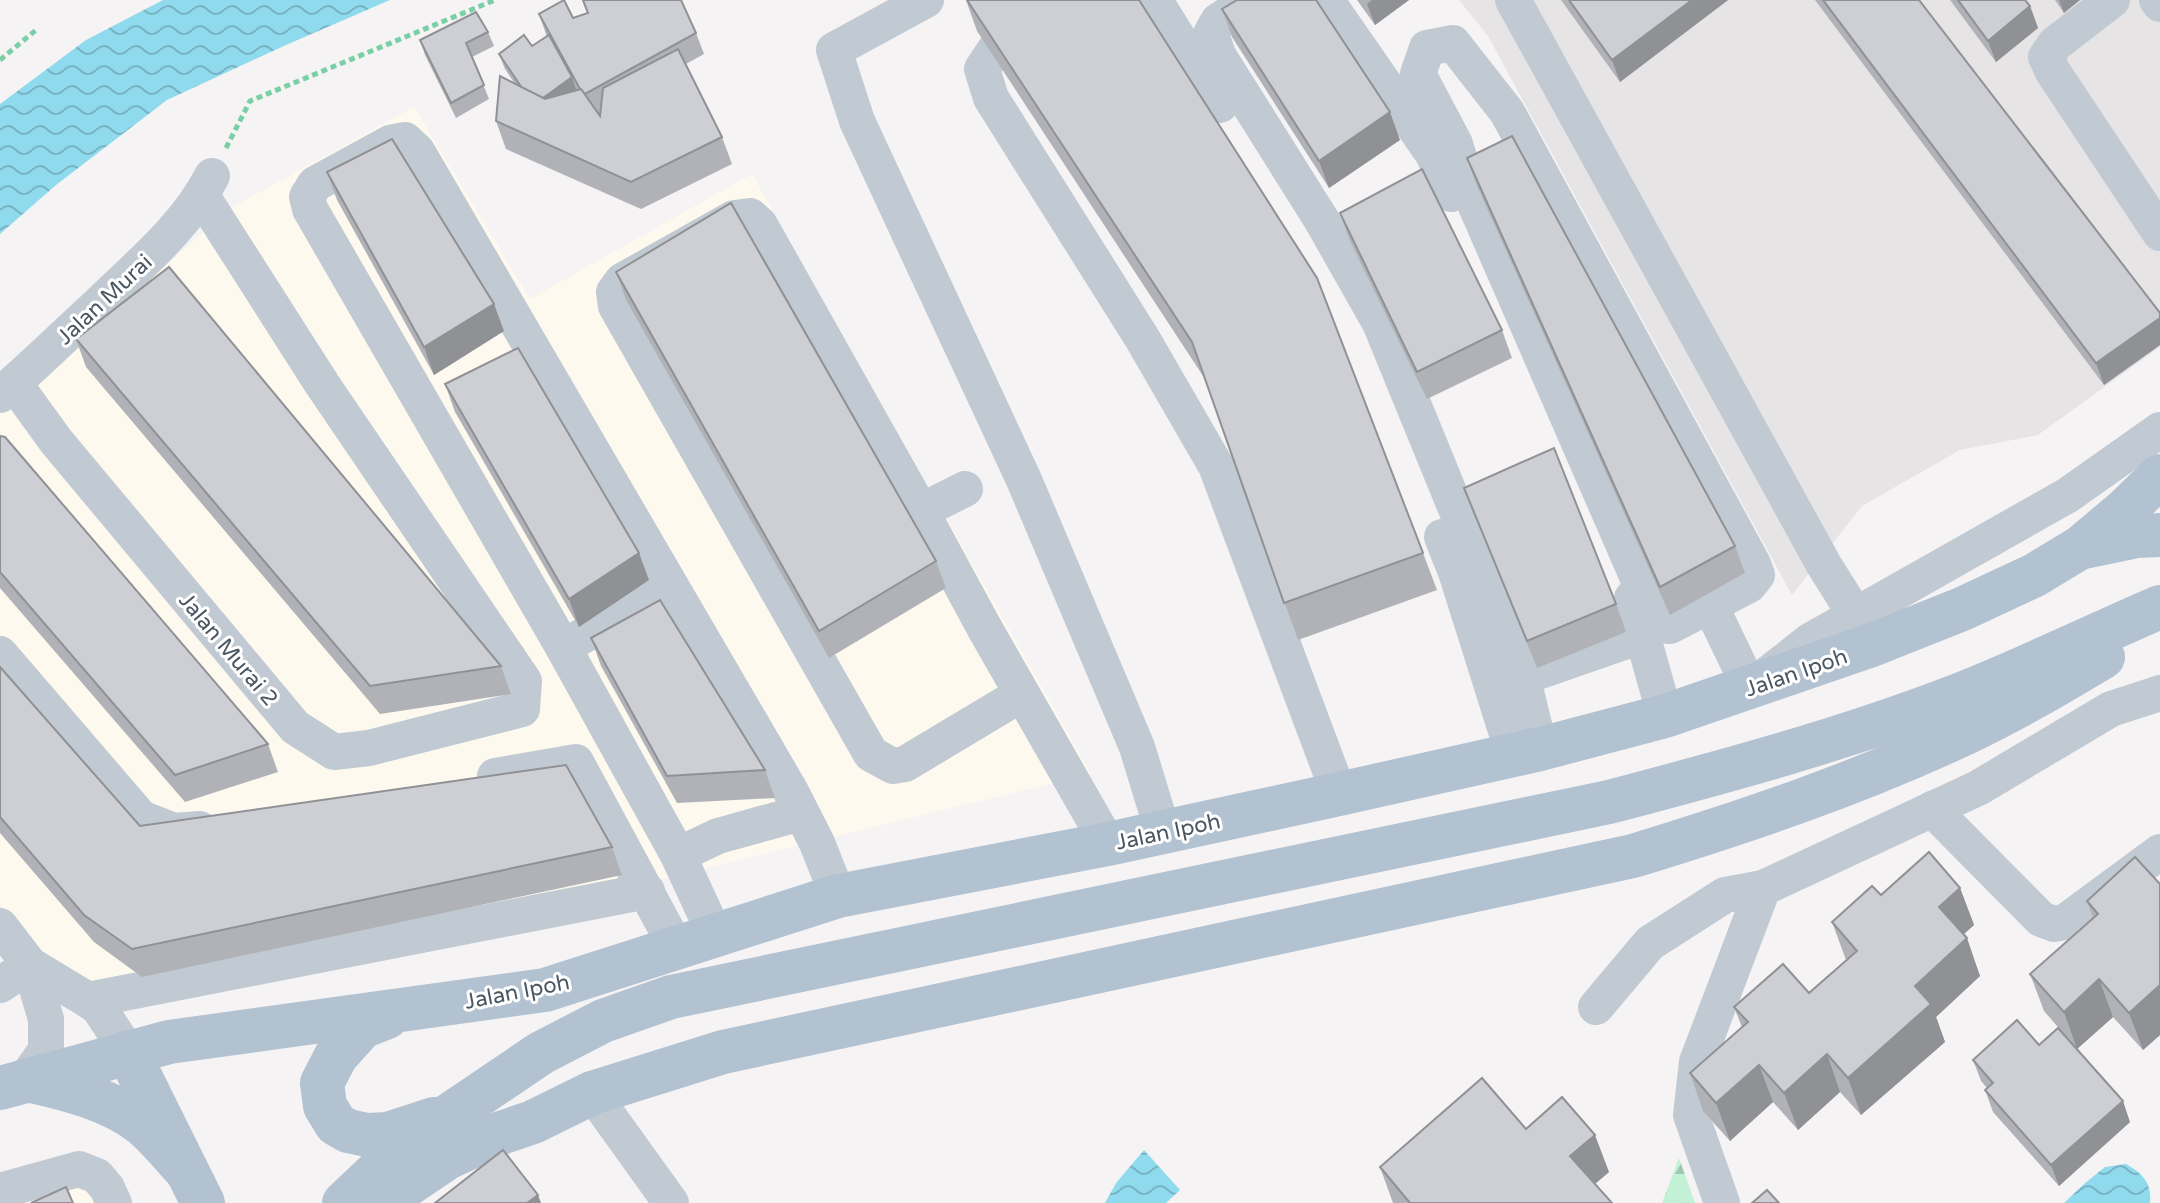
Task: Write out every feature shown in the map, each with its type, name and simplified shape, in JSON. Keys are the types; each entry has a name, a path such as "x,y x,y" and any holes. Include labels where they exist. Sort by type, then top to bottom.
{"main road":[{"name":"Jalan Ipoh","path":"12,1084 169,1042 545,990 838,896 1108,844 1339,794 1527,752 1665,716 1869,646 1962,609 2035,575 2081,547 2160,476"},
{"path":"2081,547 2137,536 2160,535"},
{"path":"381,1203 447,1158 501,1133 533,1122 592,1093 723,1052 1648,852 1720,829 1841,786 1960,736 2042,694 2109,653 2160,608"},
{"path":"344,1203 379,1170 462,1107 541,1053 603,1021 671,997 1609,802 1835,739 1960,695 2160,608"},
{"path":"399,1012 362,1027 336,1056 322,1083 325,1106 336,1124 348,1131 367,1135 388,1134 462,1107"},
{"path":"128,1052 194,1186"},
{"path":"12,1084 61,1087 110,1106 141,1123 194,1186"}],"street":[{"path":"926,0 834,50 857,121 1024,480 1137,747 1163,832"},
{"path":"1055,0 1010,27 982,69 991,98 1074,204 1155,330 1216,466 1339,794"},
{"path":"1151,0 1160,9 1209,116 1300,233 1360,329 1456,572 1510,688"},
{"path":"1250,0 1218,21 1211,34 1218,55 1321,219 1380,323 1510,688 1527,752"},
{"path":"1326,0 1433,154 1630,591 1665,716"},
{"path":"1513,0 1824,565 1856,616"},
{"path":"2112,0 2055,44 2046,57 2160,233"},
{"path":"1453,43 1507,112 1753,564 1757,575 1749,585 1710,605 1670,626 1660,625 1654,615 1469,190 1455,144 1418,74 1427,48 1453,43"},
{"path":"696,941 678,855 563,647 310,209 307,197 315,184 390,143 405,140 417,151 801,813 838,896"},
{"name":"Jalan Murai","path":"7,389 151,254 185,219 207,185"},
{"name":"Jalan Murai 2","path":"7,389 56,441 295,727 334,752 369,748 522,709 524,681 322,384 207,185"},
{"path":"1022,694 905,764 893,766 871,754 616,306 614,292 622,281 734,218 750,216 760,225 1108,844"},
{"path":"1710,605 1750,688 1810,641 2068,495 2160,430"},
{"path":"921,511 965,489"},
{"path":"563,647 671,587"},
{"path":"1510,688 1641,636"},
{"path":"0,654 141,818 174,831 235,823"},
{"path":"1596,1007 1650,943 1725,895 1763,888 1978,788 2111,709 2160,693"},
{"path":"458,783 576,762 647,891 696,941"},
{"path":"1932,809 2041,919 2054,924 2065,922 2160,852"},
{"path":"678,855 718,836 801,813"},
{"path":"1722,1203 1691,1115 1697,1062 1763,888"},
{"path":"88,1000 647,891"},
{"path":"0,926 30,965 46,1019 46,1050 12,1084"},
{"path":"30,965 99,1008 128,1052"},
{"path":"0,985 30,965"},
{"path":"592,1093 671,1203"},
{"path":"0,1191 79,1169 97,1176 114,1203"}],"path":[{"path":"207,185 250,101 495,0"},
{"path":"0,60 36,30"}],"shaded area":[{"path":"1459,0 2160,0 2160,347 2038,435 1960,450 1862,506 1792,595 1488,36"},
{"path":"414,107 530,299 752,174 1091,774 596,895 97,990 38,952 0,904 0,411 231,208"},
{"path":"80,1178 104,1203 0,1203"}],"green space":[{"path":"1679,1158 1695,1203 1662,1203"}],"water":[{"path":"163,0 390,0 167,100 56,185 0,234 0,104 86,40"},
{"path":"1144,1150 1180,1190 1166,1203 1105,1203 1116,1183"},
{"path":"2126,1164 2145,1179 2150,1203 2064,1203 2105,1167"}],"building":[{"path":"564,0 573,18 588,13 583,0 681,0 696,33 585,94 539,14"},
{"path":"967,0 1139,0 1317,278 1423,553 1284,603 1192,342"},
{"path":"1237,0 1316,0 1390,112 1319,161 1222,9"},
{"path":"1569,0 1692,0 1612,60"},
{"path":"1823,0 1919,0 2160,313 2160,318 2096,363"},
{"path":"1958,0 2025,0 2030,6 1988,41"},
{"path":"476,12 488,32 466,43 484,85 451,103 420,40"},
{"path":"524,35 532,46 549,35 572,77 543,98 522,88 499,54"},
{"path":"678,49 722,137 631,182 496,121 500,76 545,99 581,89 600,116 603,88"},
{"path":"1512,136 1735,546 1660,587 1467,158"},
{"path":"392,139 494,304 424,347 327,172"},
{"path":"1422,169 1502,330 1417,372 1340,213"},
{"path":"731,203 936,561 819,631 616,272"},
{"path":"169,267 501,666 370,686 76,339"},
{"path":"518,348 639,553 569,599 445,384"},
{"path":"0,436 5,437 268,744 175,775 0,572"},
{"path":"1554,448 1616,604 1527,641 1464,488"},
{"path":"660,600 765,770 667,776 591,638"},
{"path":"0,667 140,826 566,765 612,847 132,949 84,915 0,817"},
{"path":"1929,852 1960,888 1939,907 1967,938 1915,986 1931,1004 1848,1078 1827,1054 1784,1093 1759,1065 1716,1103 1690,1073 1748,1022 1734,1007 1783,964 1809,993 1857,951 1832,922 1872,886 1881,895"},
{"path":"2135,857 2160,884 2160,985 2129,1013 2099,979 2064,1012 2030,974 2098,914 2087,901"},
{"path":"2017,1020 2039,1045 2058,1028 2123,1101 2051,1165 1985,1090 1993,1083 1973,1060"},
{"path":"1482,1078 1526,1129 1562,1097 1595,1135 1570,1156 1612,1203 1410,1203 1380,1167"},
{"path":"503,1150 538,1195 527,1203 435,1203"},
{"path":"66,1187 73,1203 31,1203"},
{"path":"1767,1190 1779,1203 1752,1203"}]}
